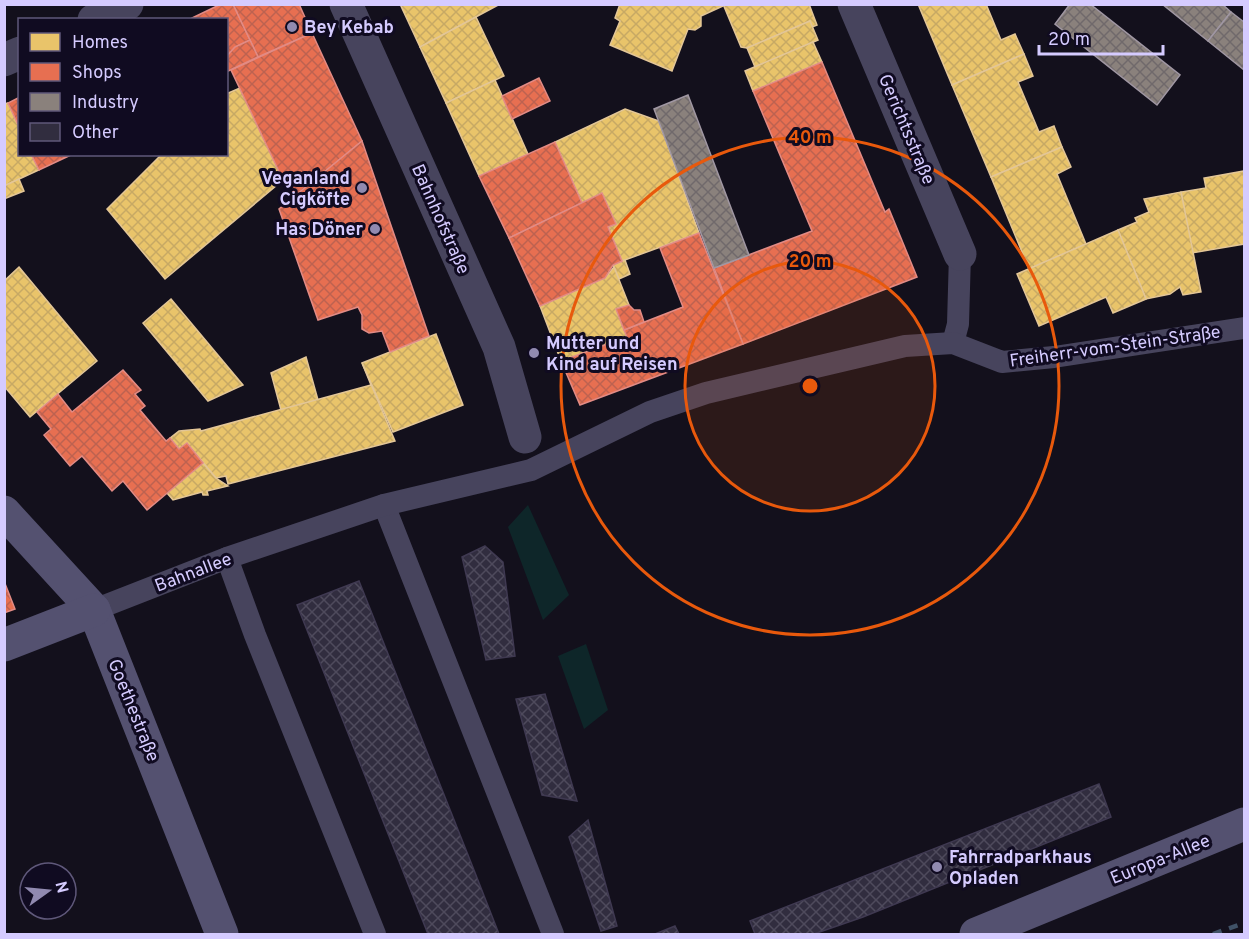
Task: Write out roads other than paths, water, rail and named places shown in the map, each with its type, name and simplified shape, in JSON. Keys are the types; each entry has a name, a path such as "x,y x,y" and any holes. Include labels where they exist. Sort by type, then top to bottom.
{"street":[{"name":"Bahnhofstraße","path":"346,4 499,347 525,437"},
{"name":"Gerichtsstraße","path":"854,4 960,254"},
{"path":"4,60 18,54"},
{"name":"Goethestraße","path":"4,512 94,610 222,934"},
{"name":"Bahnallee","path":"4,645 94,610"},
{"name":"Europa-Allee","path":"976,934 1245,824"}],"lane":[{"path":"953,343 958,324 960,254"},
{"name":"Freiherr-vom-Stein-Straße","path":"953,343 1002,362 1054,357 1245,328"},
{"name":"Bahnallee","path":"94,610 227,558 384,505 531,470 650,412 706,393 905,346 953,343"},
{"path":"384,505 552,934"},
{"path":"227,558 255,635 375,934"}],"railway":[{"path":"1213,934 1244,923"}],"place":[{"name":"Bey Kebab","path":"292,27"},
{"name":"Veganland Cigköfte","path":"362,188"},
{"name":"Has Döner","path":"375,229"},
{"name":"Mutter und Kind auf Reisen","path":"534,353"},
{"name":"Fahrradparkhaus Opladen","path":"937,867"}]}
